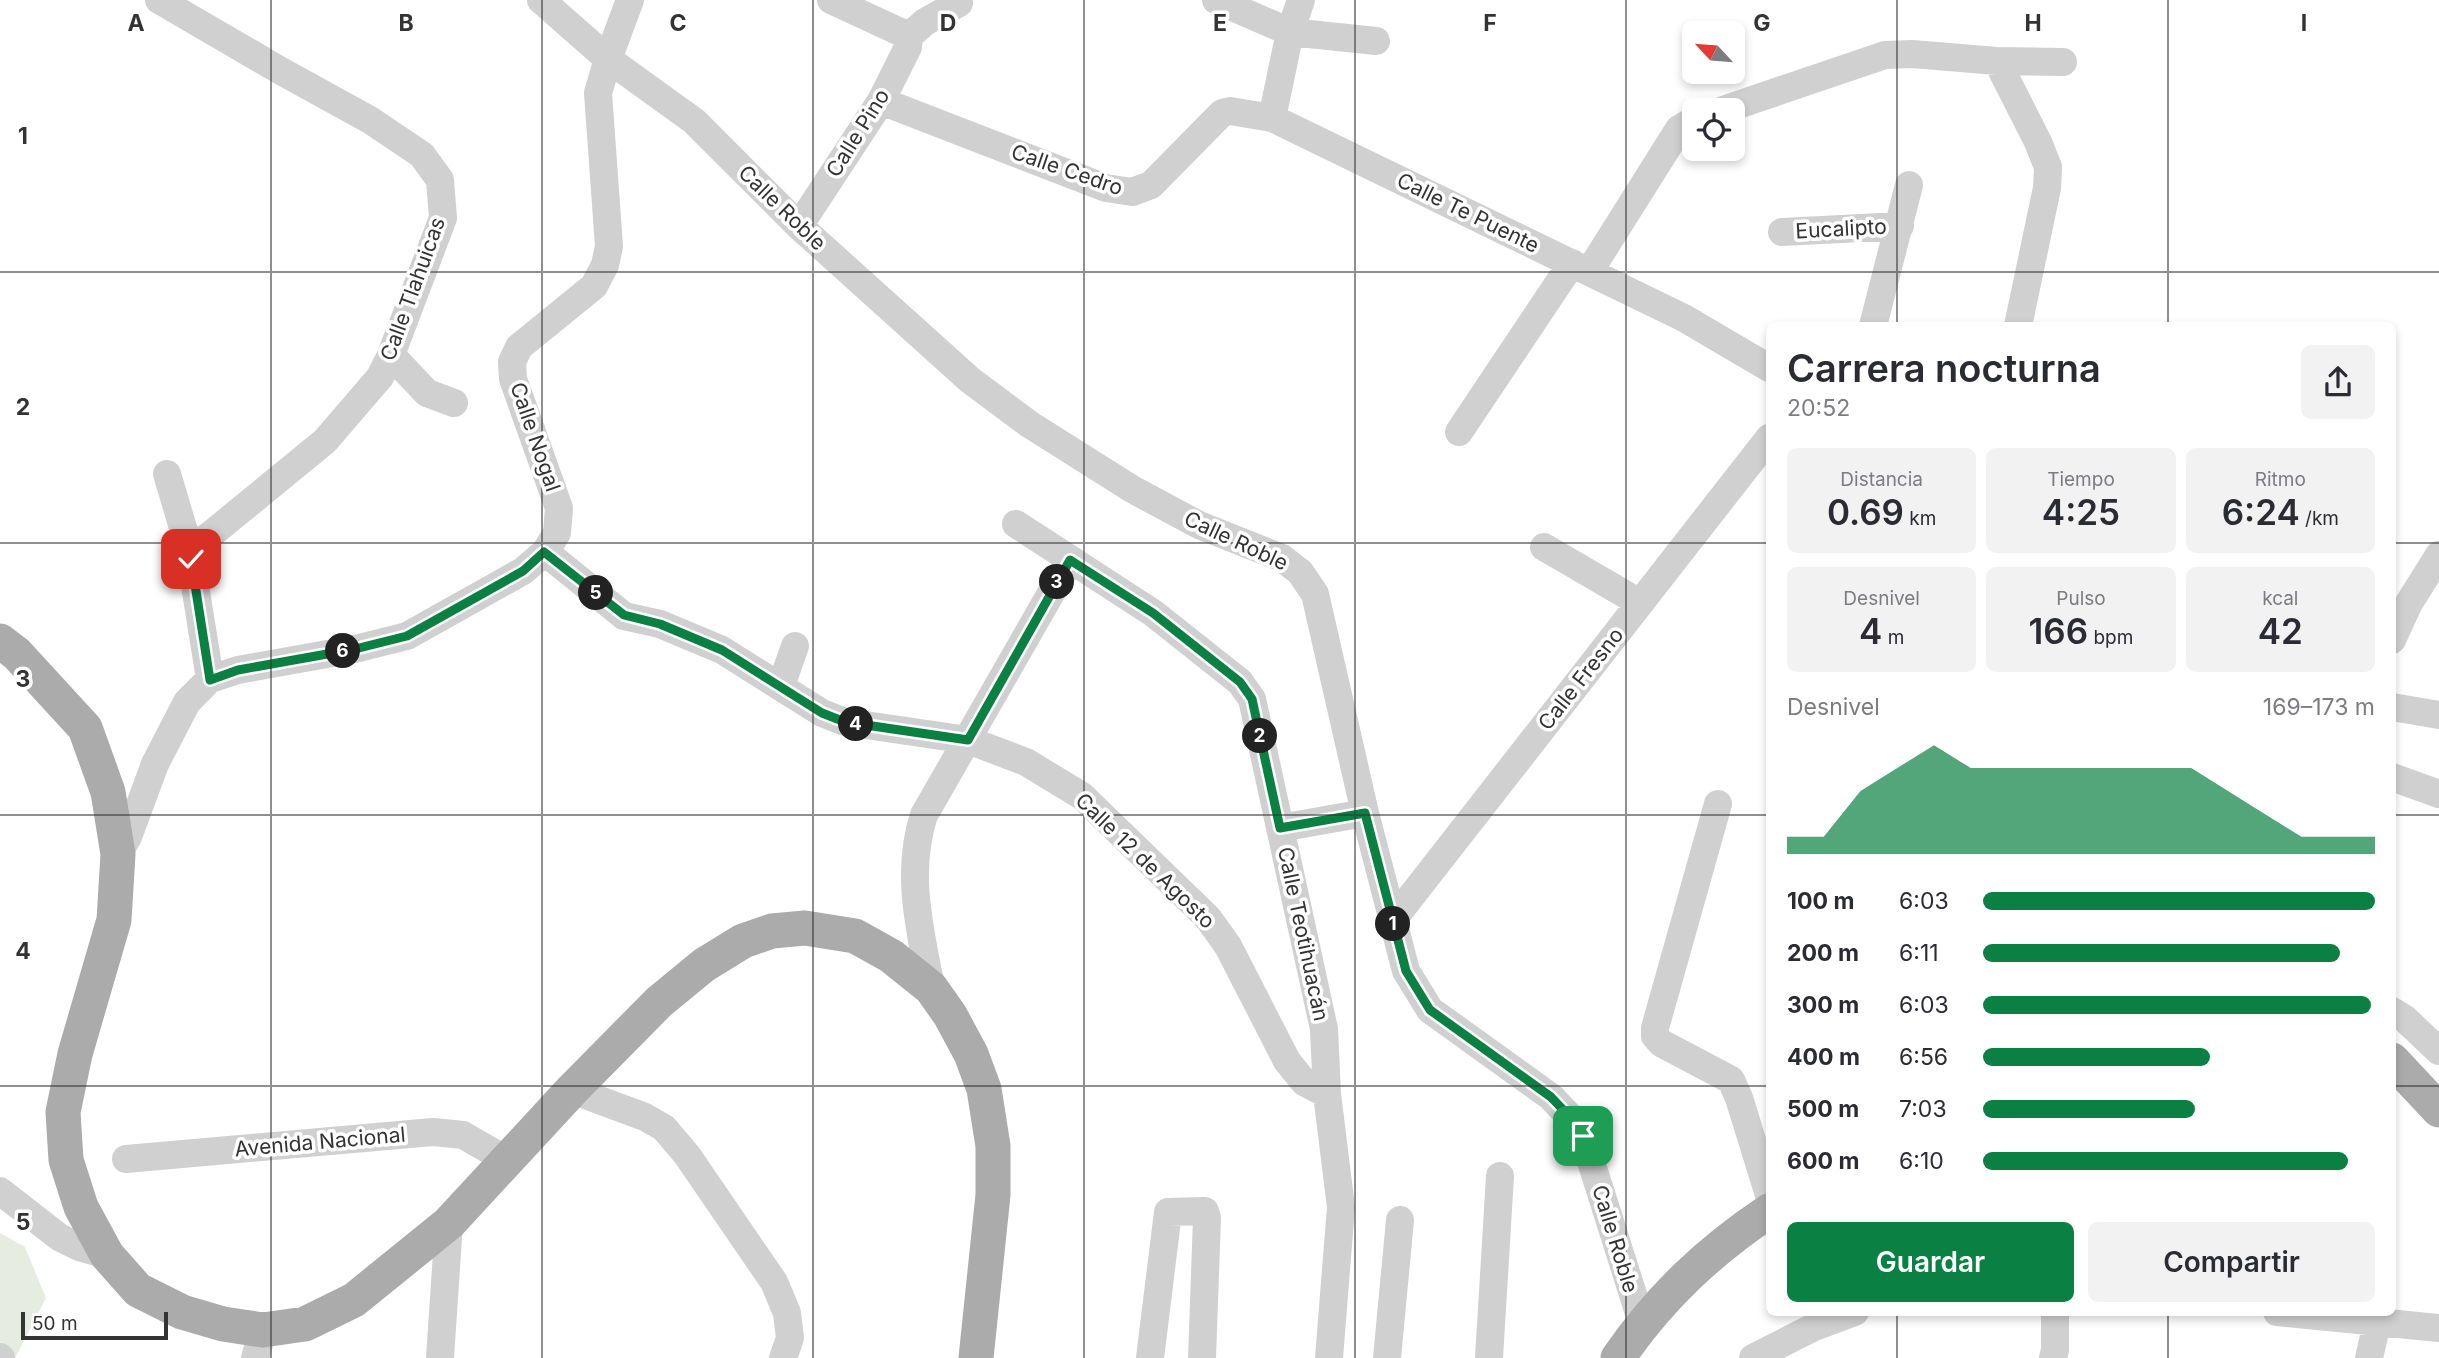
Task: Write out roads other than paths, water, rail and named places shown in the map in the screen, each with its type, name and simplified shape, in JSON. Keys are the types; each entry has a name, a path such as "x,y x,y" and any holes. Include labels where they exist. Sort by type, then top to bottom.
{"main road":[{"path":"0,641 16,654 85,728 108,792 118,854 114,920 75,1054 64,1112 66,1160 81,1206 107,1255 138,1290 182,1312 223,1324 259,1344 354,1300 449,1223 572,1090 659,1002 704,965 743,941 772,930 805,928 855,936 891,956 931,988 950,1015 975,1066 984,1089 993,1146 993,1195 976,1358"},
{"path":"2396,1064 2439,1110"},
{"path":"1618,1358 1642,1323 1693,1269 1729,1238 1766,1212"}],"street":[{"name":"Calle Roble","path":"541,0 608,58 694,121 799,226 970,380 1029,424 1132,489 1199,525 1282,558 1300,572 1315,594 1365,813 1406,971 1430,1010 1551,1097 1583,1136 1642,1323"},
{"name":"Calle Nogal","path":"210,680 238,670 355,649 407,636 523,571 544,552 557,533 559,508 513,379 512,362 519,347 594,286 605,265 609,246 598,93 630,0"},
{"path":"831,0 909,36 925,22 959,3"},
{"path":"1216,0 1290,32 1376,41"},
{"path":"1272,118 1290,32 1301,0"},
{"name":"Calle Tlahuicas","path":"169,2 281,71 370,120 422,155 440,180 443,218 391,355 380,377 325,441 209,536 189,548"},
{"name":"Calle Pino","path":"799,226 881,101 908,47 909,36"},
{"path":"1745,103 1885,55 2063,62"},
{"path":"1997,61 2048,167 2047,188 2019,322"},
{"name":"Calle Cedro","path":"881,101 1106,188 1132,192 1152,184 1222,113 1230,111 1272,118"},
{"name":"Calle Te Puente","path":"1272,118 1684,318 1766,366"},
{"path":"1459,432 1682,127"},
{"path":"1874,322 1909,185"},
{"name":"Eucalipto","path":"1782,232 1900,226"},
{"path":"391,355 427,393 454,403"},
{"name":"Calle Fresno","path":"1392,921 1766,442"},
{"path":"118,854 128,837 155,764 187,702 210,680 189,548 167,474"},
{"name":"Calle Teotihuacán","path":"1016,524 1153,613 1240,682 1252,699 1324,1030 1327,1094 1341,1207 1329,1358"},
{"path":"1544,547 1640,603"},
{"name":"Calle 12 de Agosto","path":"544,552 624,615 660,624 722,650 822,713 845,722 968,740 1026,762 1082,796 1208,918 1228,946 1287,1061 1304,1082 1327,1094"},
{"path":"2396,623 2401,601 2439,555"},
{"path":"931,988 918,913 913,863 917,836 924,815 1070,560"},
{"path":"781,686 795,646"},
{"path":"2396,708 2439,715"},
{"path":"2396,778 2439,794"},
{"path":"1718,804 1655,1036 1661,1043 1731,1080 1740,1098 1766,1185"},
{"path":"1280,828 1365,813"},
{"path":"2396,1013 2439,1051"},
{"path":"572,1090 645,1116 664,1128 687,1155 774,1282 787,1313 790,1338 783,1358"},
{"name":"Avenida Nacional","path":"126,1159 449,1132 463,1135 508,1161"},
{"path":"1489,1358 1500,1176"},
{"path":"0,1191 59,1237 79,1247 107,1255"},
{"path":"1150,1358 1168,1212 1199,1210 1205,1211 1207,1218 1202,1358"},
{"path":"1387,1358 1400,1220"},
{"path":"440,1358 449,1223"},
{"path":"1754,1358 1812,1328 1844,1316"},
{"path":"2053,1358 2055,1316"},
{"path":"2315,1316 2439,1328"},
{"path":"2369,1358 2377,1323"}]}
